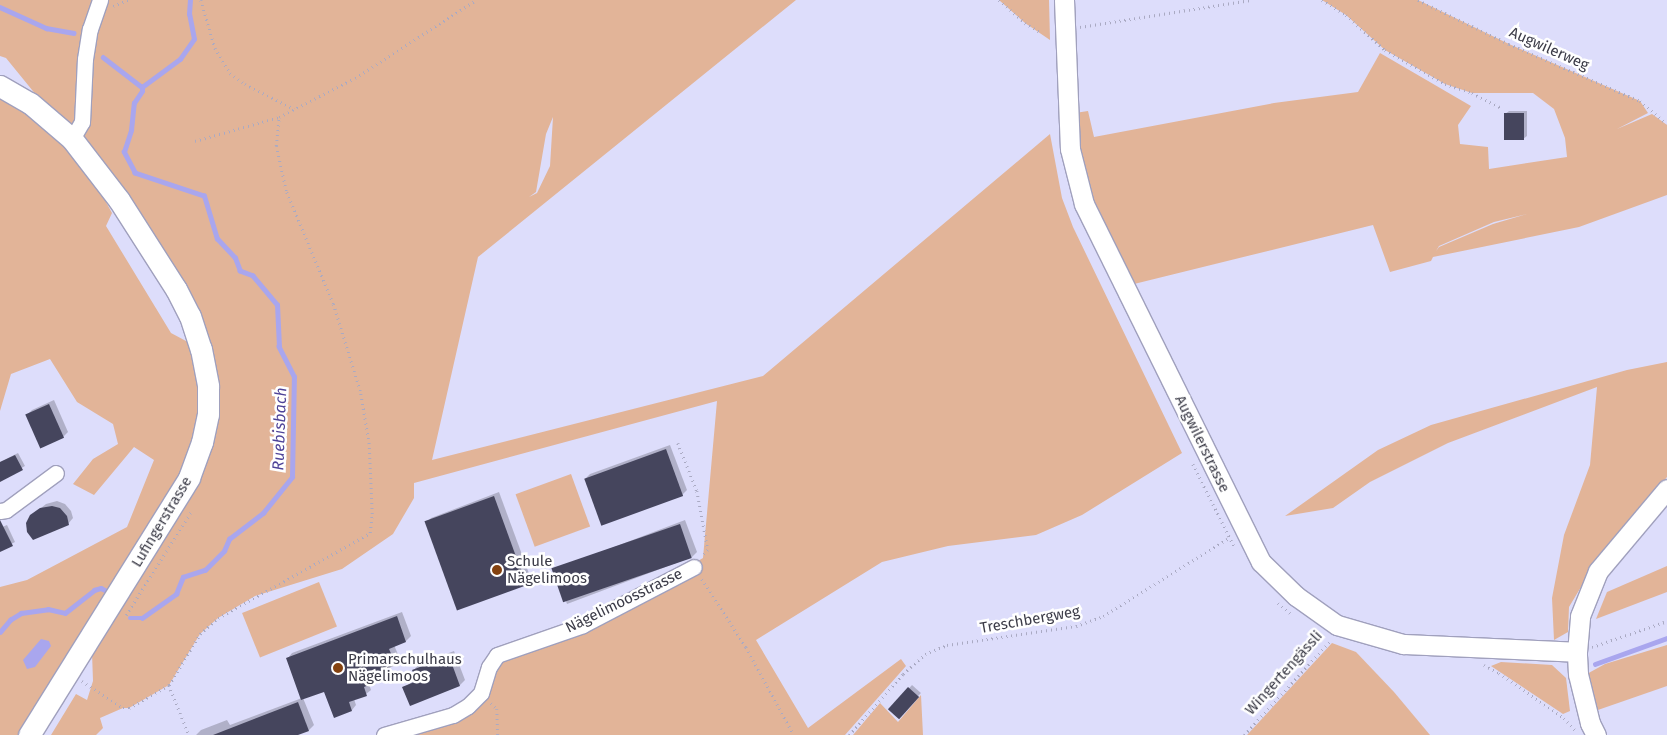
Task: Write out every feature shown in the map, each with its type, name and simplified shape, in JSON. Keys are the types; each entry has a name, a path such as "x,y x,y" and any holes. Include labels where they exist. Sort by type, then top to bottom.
{"main road":[{"name":"Lufingerstrasse","path":"0,86 30,103 72,139 120,200 176,289 190,316 202,349 208,386 208,414 202,442 189,478 29,735"}],"street":[{"path":"72,139 82,122 85,59 90,29 100,0"},
{"name":"Augwilerstrasse","path":"1064,0 1070,149 1084,204 1261,562 1296,596 1337,624 1403,644 1577,652"},
{"path":"0,511 6,510 56,472"},
{"path":"1596,735 1590,723 1578,674 1577,652 1580,616 1598,571 1667,489"},
{"name":"Nägelimoosstrasse","path":"481,693 489,667 497,654 583,625 694,567"},
{"path":"384,735 453,715 468,706 481,693"}],"path":[{"path":"201,0 215,48 230,73 245,84 294,109"},
{"path":"195,141 279,117 355,78 476,0"},
{"path":"999,0 1025,23 1040,32"},
{"path":"1065,29 1251,0"},
{"path":"1322,0 1346,15 1385,50 1445,84 1472,93 1502,108"},
{"name":"Augwilerweg","path":"1418,0 1509,44 1640,102 1667,124"},
{"path":"81,680 123,708 129,708 169,684 200,634 218,618 370,533 372,514 369,444 360,391 333,304 286,191 276,146 279,117"},
{"path":"678,443 697,491 708,550 694,567 746,647 794,735"},
{"path":"123,619 192,509"},
{"name":"Treschbergweg","path":"849,735 903,674 925,654 946,645 1076,626 1103,616 1228,538"},
{"path":"1577,652 1667,621"},
{"name":"Wingertengässli","path":"1244,735 1332,639 1337,624"},
{"path":"76,688 85,673"},
{"path":"169,684 188,735"},
{"path":"481,693 497,709 498,735"}],"shaded area":[{"path":"0,0 796,0 478,257 432,460 763,376 1050,134 1062,198 1073,227 1182,453 1082,515 1036,535 948,546 882,562 756,640 808,728 901,659 906,666 845,735 403,735 452,721 499,660 582,628 703,558 717,401 414,483 414,498 393,534 342,569 255,596 218,618 200,634 169,685 129,708 123,708 100,718 103,728 96,735 51,735 76,694 87,700 93,681 91,625 21,735 0,735 0,587 27,580 127,527 154,460 134,447 94,495 73,484 93,459 118,444 113,424 77,402 50,359 11,374 0,411 0,96 29,112 88,169 112,213 106,226 171,333 201,349 72,139 6,58 0,56","holes":["553,117 550,166 537,193 529,197 536,192 546,134"]},
{"path":"999,0 1049,0 1050,40 1025,23"},
{"path":"1322,0 1418,0 1509,44 1640,101 1648,113 1617,129 1652,114 1667,125 1667,195 1579,227 1433,257 1431,261 1390,272 1373,225 1130,285 1100,223 1087,186 1078,148 1075,113 1088,111 1094,137 1274,103 1358,92 1380,53 1471,106 1458,125 1460,144 1488,147 1489,169 1567,157 1565,138 1554,109 1533,93 1472,93 1445,84 1385,50 1346,15","holes":["1527,214 1493,224 1439,247 1436,251 1439,246 1494,222"]},
{"path":"1667,362 1667,477 1593,567 1569,607 1568,632 1554,640 1552,598 1564,535 1590,465 1597,387 1448,443 1370,482 1333,508 1285,516 1378,450 1431,425 1627,370"},
{"path":"571,474 590,527 535,547 516,494"},
{"path":"1667,566 1667,592 1596,619 1607,592"},
{"path":"319,582 337,627 260,658 242,613"},
{"path":"41,639 49,641 51,646 35,667 27,669 23,660"},
{"path":"1332,643 1356,652 1394,692 1430,735 1247,735"},
{"path":"1667,645 1667,686 1595,711 1585,675 1605,664"},
{"path":"1501,662 1552,665 1566,678 1570,711 1563,714 1491,666"},
{"path":"921,695 923,735 853,735 880,703 898,722"}],"building":[{"path":"1504,113 1524,113 1524,140 1504,140"},
{"path":"49,404 64,438 40,448 25,415"},
{"path":"666,449 683,496 601,526 584,479"},
{"path":"15,455 23,470 0,482 0,462"},
{"path":"494,496 526,585 457,611 424,521"},
{"path":"52,506 60,508 67,516 69,525 33,540 27,532 26,523 30,515 40,508"},
{"path":"0,520 13,546 0,552"},
{"path":"680,524 692,558 563,602 551,568"},
{"name":"Primarschulhaus Nägelimoos","path":"397,616 406,642 389,649 396,665 378,672 381,680 364,687 367,696 349,702 352,711 334,718 324,692 301,700 286,658"},
{"path":"449,656 460,686 410,706 402,687 417,681 412,670"},
{"path":"908,687 919,697 899,719 888,709"},
{"path":"298,702 309,731 298,735 213,735"}],"waterway":[{"name":"Ruebisbach","path":"130,618 142,618 176,594 183,577 205,570 224,551 229,539 263,513 292,477 294,377 279,347 277,305 253,276 240,271 235,258 217,239 204,196 135,173 124,152 131,130 134,103 142,91 142,87 180,59 194,39 189,14 190,0"},
{"path":"0,7 46,28 74,33"},
{"path":"103,57 142,87"},
{"name":"Ruebisbach","path":"0,632 10,620 21,613 48,609 65,613 94,590 101,588 107,591"},
{"path":"1595,664 1667,638"}],"place":[{"name":"Schule Nägelimoos","path":"497,570"},
{"name":"Primarschulhaus Nägelimoos","path":"338,668"}]}
